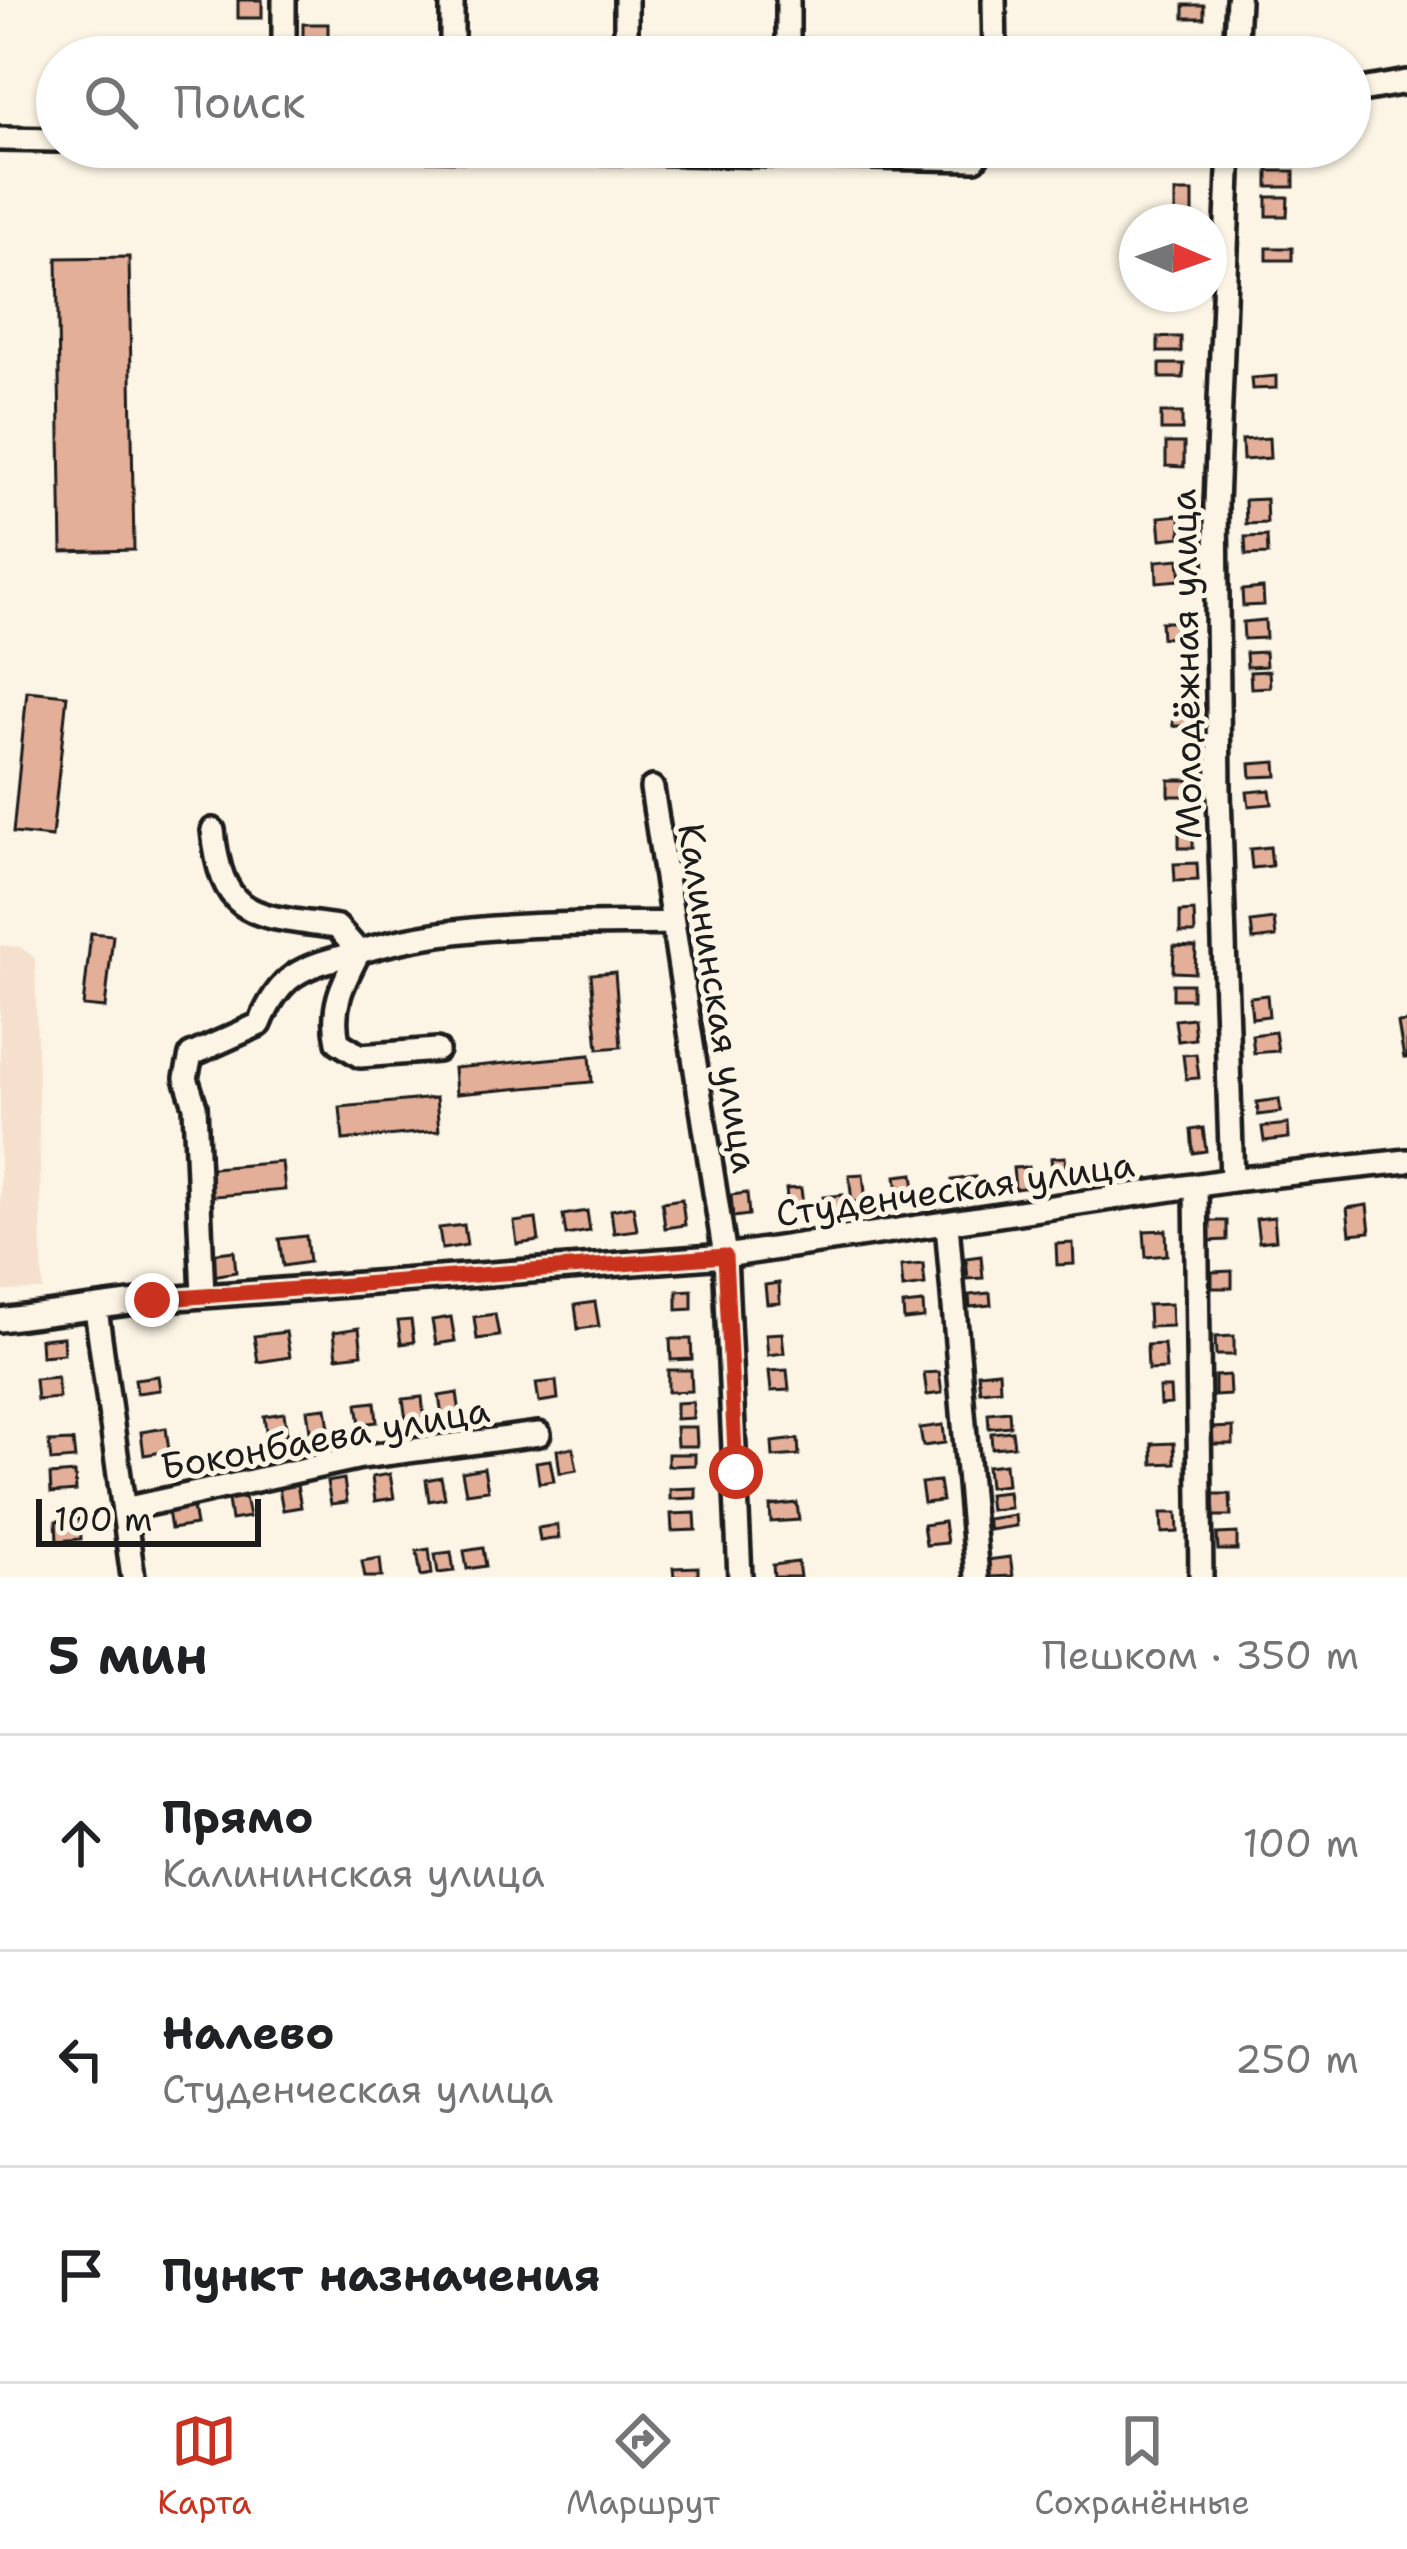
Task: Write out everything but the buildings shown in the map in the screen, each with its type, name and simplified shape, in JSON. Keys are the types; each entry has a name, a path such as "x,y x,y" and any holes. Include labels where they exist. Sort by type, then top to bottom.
{"street":[{"path":"284,0 284,36"},
{"path":"452,0 452,36"},
{"path":"626,0 626,36"},
{"path":"788,0 788,36"},
{"path":"994,0 995,36"},
{"path":"1236,36 1238,0"},
{"path":"1371,88 1407,82"},
{"path":"0,139 36,140"},
{"name":"Молодёжная улица","path":"1229,168 1216,504 1219,793 1232,1180"},
{"name":"Калининская улица","path":"652,788 725,1256 740,1577"},
{"path":"213,830 217,871 231,898 266,916 338,927 359,952"},
{"path":"203,1296 195,1106 186,1078 191,1055 260,1024 273,991 308,966 404,938 671,923"},
{"path":"359,952 340,988 333,1016 338,1042 359,1056 437,1050"},
{"name":"Студенческая улица","path":"96,1309 152,1300 725,1256 1232,1180 1407,1161"},
{"path":"1196,1186 1201,1577"},
{"path":"947,1224 977,1577"},
{"path":"0,1320 96,1309 134,1577"},
{"name":"Боконбаева улица","path":"124,1509 361,1457 538,1434"}],"shaded area":[{"path":"0,945 20,947 35,958 43,1290 0,1291"}],"route":[{"path":"152,1300 725,1256 736,1472"}]}
